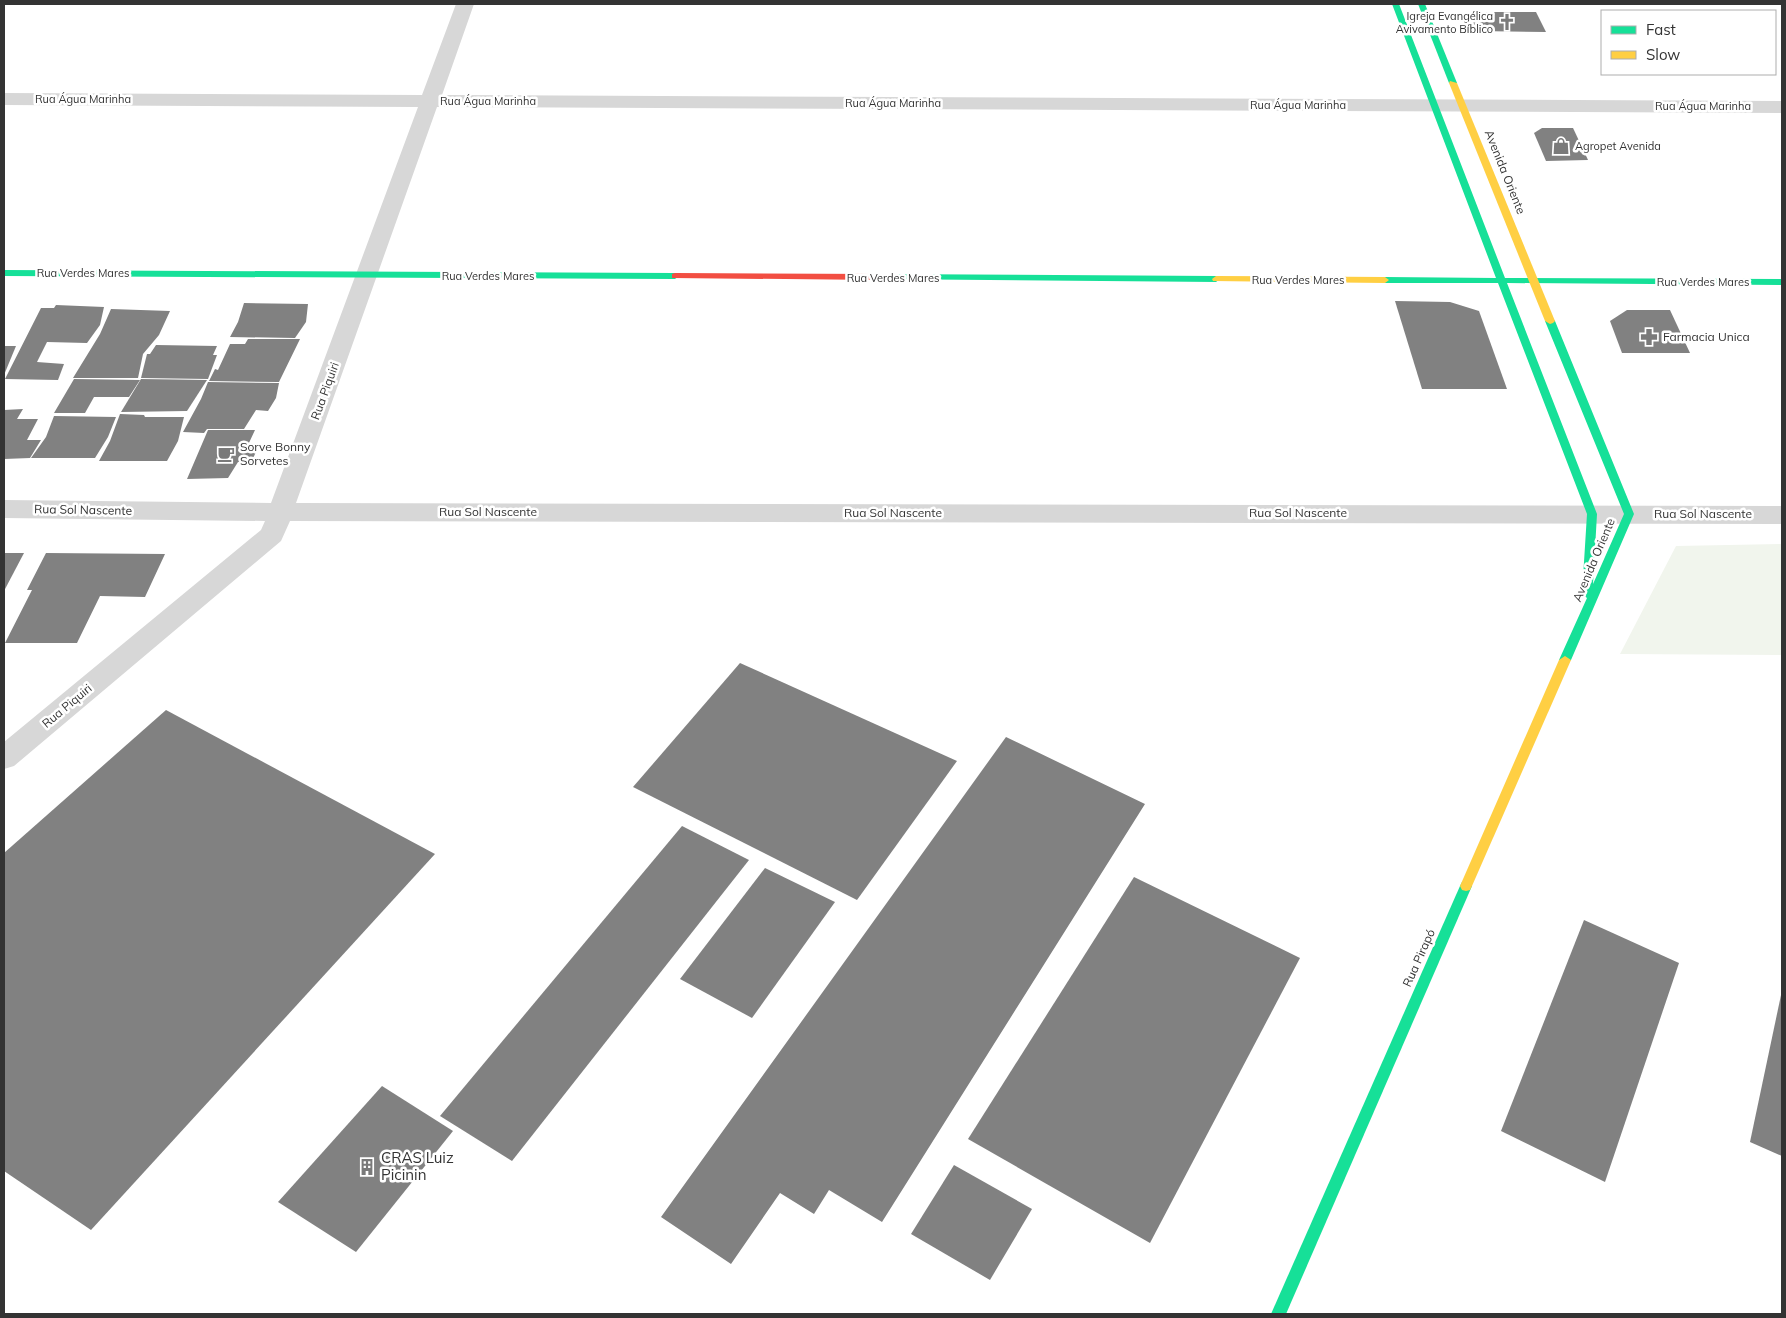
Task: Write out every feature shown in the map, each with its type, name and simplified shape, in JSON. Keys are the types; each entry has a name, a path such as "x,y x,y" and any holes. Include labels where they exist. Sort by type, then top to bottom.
{"street":[{"name":"Rua Piquiri","path":"4,758 272,535 368,276 465,4"},
{"name":"Avenida Oriente","path":"1395,4 1592,514 1586,613"},
{"name":"Avenida Oriente","path":"1421,4 1629,514 1586,613"},
{"name":"Rua Água Marinha","path":"4,99 1782,107"},
{"name":"Rua Verdes Mares","path":"4,273 1782,282"},
{"name":"Rua Sol Nascente","path":"4,509 280,512 1782,514"},
{"name":"Rua Pirapó","path":"1278,1314 1586,613"}],"shaded area":[{"path":"1782,544 1782,655 1620,654 1676,546"}],"building":[{"name":"Igreja Evangélica Avivamento Bíblico","path":"1468,12 1536,12 1546,32 1477,31"},
{"name":"Agropet Avenida","path":"1542,128 1573,128 1588,160 1546,161 1534,133"},
{"path":"1395,301 1450,302 1479,311 1507,389 1422,389"},
{"path":"244,303 308,304 306,322 295,338 230,337 238,322"},
{"path":"56,305 104,307 100,325 87,343 47,342 37,362 64,364 58,380 5,379 41,308 54,308"},
{"path":"111,309 170,311 159,335 143,354 138,378 73,378 100,334"},
{"name":"Farmacia Unica","path":"1627,310 1670,310 1690,353 1622,353 1610,321"},
{"path":"248,339 300,339 279,382 209,381 215,369 218,370 230,344 245,344"},
{"path":"156,345 217,346 213,355 217,355 208,379 141,378 147,354 150,354"},
{"path":"4,346 16,346 4,375"},
{"path":"74,379 140,380 129,397 94,397 85,413 54,413"},
{"path":"141,379 207,380 187,411 121,412"},
{"path":"208,382 279,383 276,398 268,411 256,410 244,429 207,429 204,433 183,432"},
{"path":"23,409 17,419 38,419 27,440 41,440 30,458 4,459 4,410"},
{"path":"120,414 144,415 145,417 184,417 178,441 167,461 99,461 110,441"},
{"path":"54,416 116,417 108,437 95,458 31,458 46,437"},
{"name":"Sorve Bonny Sorvetes","path":"208,430 255,430 248,445 259,445 251,463 238,462 228,478 187,479"},
{"path":"4,553 24,553 4,591"},
{"path":"46,553 165,554 145,597 100,596 77,643 5,643 32,590 27,590"},
{"path":"740,663 957,761 857,900 633,787"},
{"path":"166,710 435,854 91,1230 4,1171 4,853"},
{"path":"1006,737 1145,804 882,1222 829,1190 814,1214 780,1193 731,1264 661,1217"},
{"path":"682,826 749,860 512,1161 440,1116"},
{"path":"765,868 835,902 752,1018 680,979"},
{"path":"1134,877 1300,958 1150,1243 968,1139"},
{"path":"1584,920 1679,963 1605,1182 1501,1131"},
{"path":"1782,995 1782,1156 1750,1142"},
{"name":"CRAS Luiz Picinin","path":"382,1086 453,1131 356,1252 278,1202"},
{"path":"954,1165 1032,1209 990,1280 911,1234"}],"traffic: fast":[{"path":"1395,4 1592,514 1587,594"},
{"path":"1421,4 1453,83"},
{"path":"4,273 675,276"},
{"path":"878,277 1216,279"},
{"path":"1385,280 1782,282"},
{"path":"1550,321 1629,514 1565,660"},
{"path":"1278,1314 1466,886"}],"traffic: slow":[{"path":"1453,83 1550,321"},
{"path":"1216,279 1385,280"},
{"path":"1466,886 1565,660"}],"traffic: jam":[{"path":"675,276 878,277"}],"place":[{"name":"Igreja Evangélica Avivamento Bíblico","path":"1507,22"},
{"name":"Agropet Avenida","path":"1561,146"},
{"name":"Farmacia Unica","path":"1649,337"},
{"name":"Sorve Bonny Sorvetes","path":"226,454"},
{"name":"CRAS Luiz Picinin","path":"367,1167"}]}
